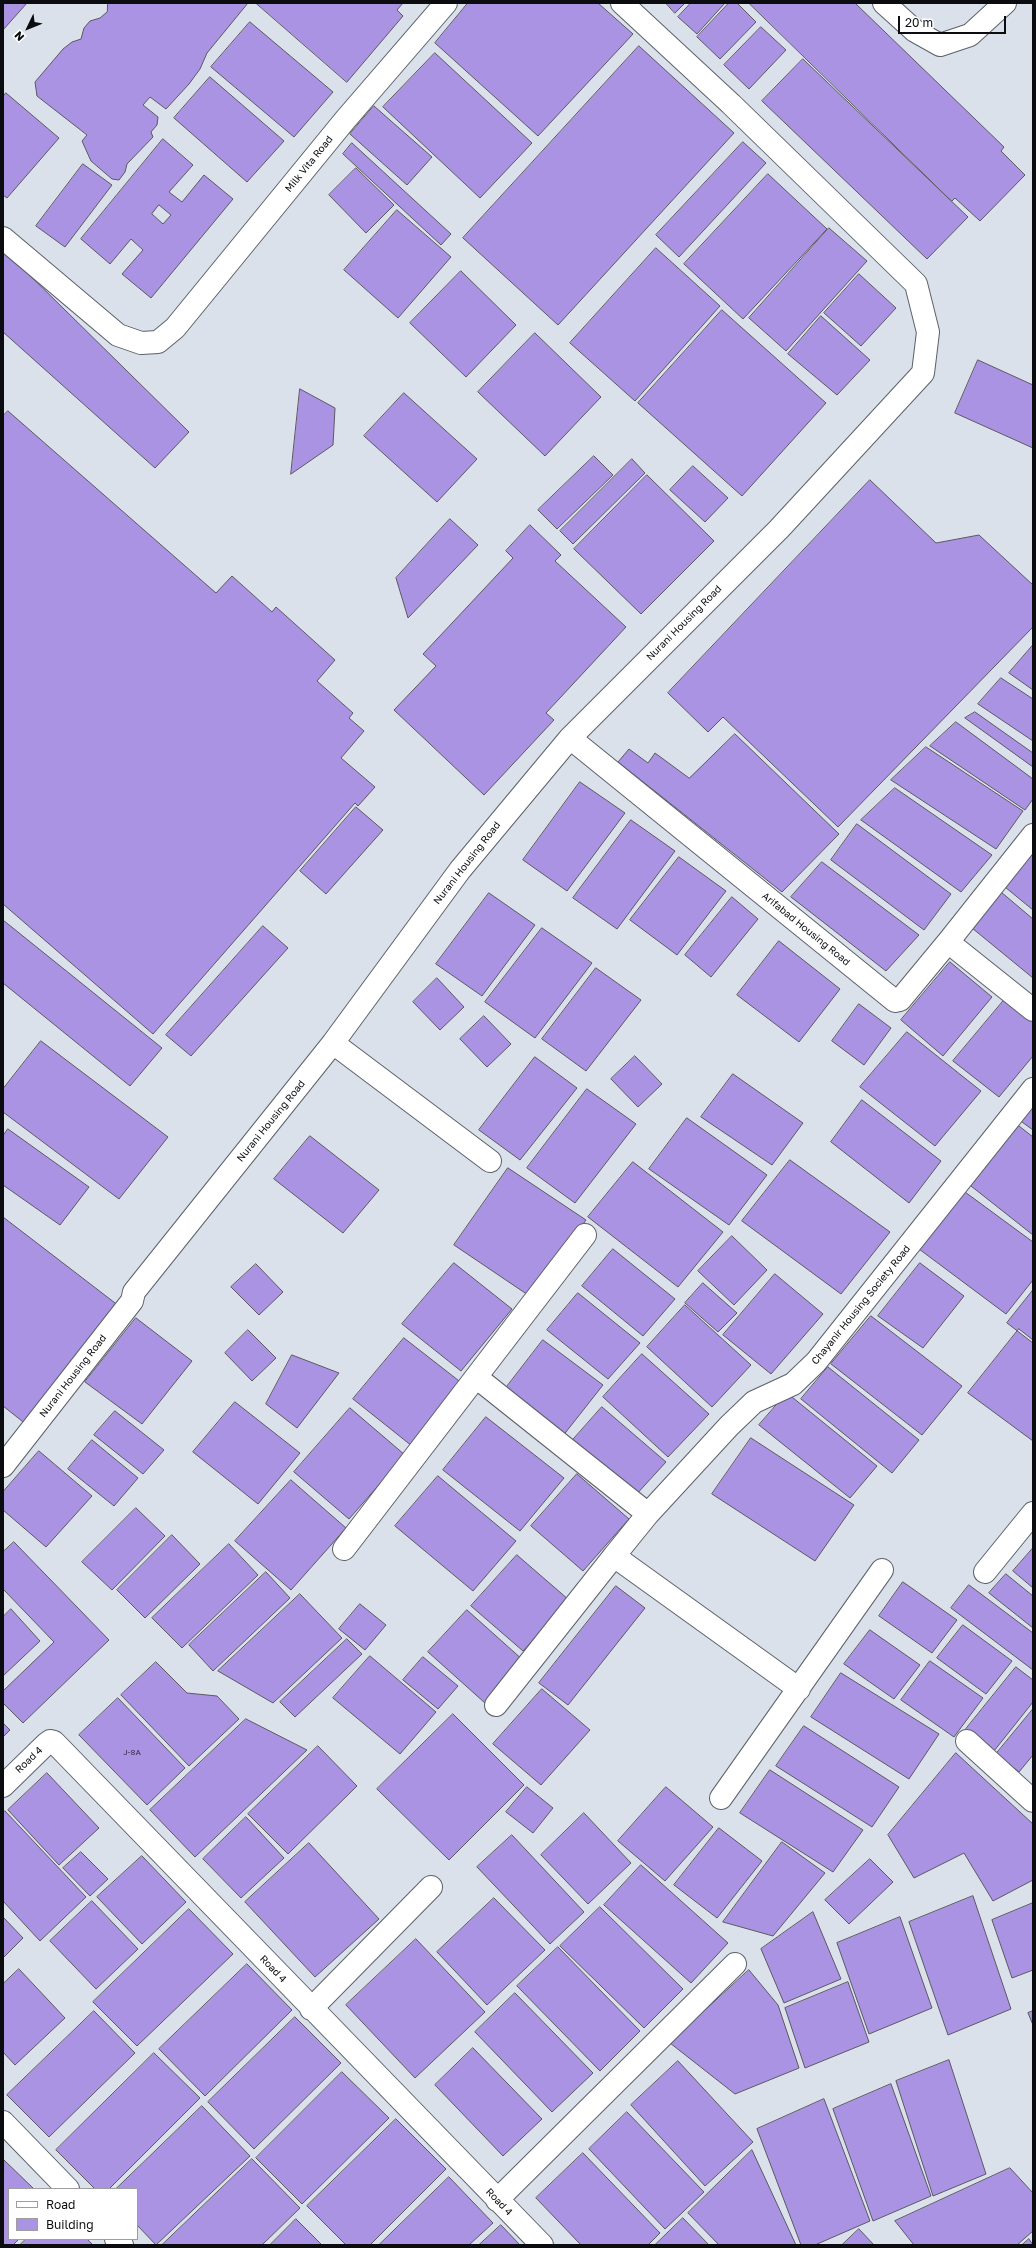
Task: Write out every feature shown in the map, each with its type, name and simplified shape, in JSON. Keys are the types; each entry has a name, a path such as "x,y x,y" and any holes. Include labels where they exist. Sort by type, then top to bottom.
{"street":[{"name":"Milk Vita Road","path":"3,238 118,335 141,343 158,342 175,328 345,120 446,3"},
{"name":"Nurani Housing Road","path":"3,1466 132,1301 134,1292 333,1043 460,870 570,738 779,529 923,372 928,332 916,284 732,104 622,3"},
{"path":"884,3 915,31 940,45 970,36 1006,3"},
{"name":"Arifabad Housing Road","path":"570,738 895,1001 900,1000 948,942"},
{"path":"1033,835 948,942 1033,1010"},
{"path":"333,1043 490,1161"},
{"name":"Chayanir Housing Society Road","path":"496,1705 648,1514 729,1426 754,1402 792,1384 816,1362 1033,1089"},
{"path":"344,1549 585,1235"},
{"path":"476,1377 648,1514"},
{"path":"985,1572 1033,1513"},
{"path":"614,1556 799,1689"},
{"path":"721,1798 882,1570"},
{"name":"Road 4","path":"3,1786 46,1744 50,1741 54,1742 311,2009 542,2245"},
{"path":"967,1741 1033,1801"},
{"path":"311,2009 431,1887"},
{"path":"497,2200 735,1964"},
{"path":"3,2122 67,2188"}],"building":[{"path":"3,3 27,3 3,30"},
{"path":"108,3 248,3 207,53 200,69 189,84 166,109 150,97 143,105 158,117 157,125 151,132 153,137 127,164 125,172 119,180 112,179 91,161 82,141 87,135 37,96 35,82 63,49 72,42 81,39 84,28 90,21 100,18 107,12"},
{"path":"256,3 403,3 397,10 403,16 347,82"},
{"path":"468,3 598,3 633,34 538,136 435,43"},
{"path":"666,3 685,3 675,13"},
{"path":"691,3 725,3 697,34 678,17"},
{"path":"729,3 737,3 756,22 720,59 697,37"},
{"path":"749,3 855,3 1004,147 1001,151 1025,175 980,221 955,198 952,201"},
{"path":"250,22 333,92 294,137 211,67"},
{"path":"761,27 786,50 749,89 724,65"},
{"path":"639,46 734,133 558,325 463,238"},
{"path":"435,53 532,143 480,198 383,107"},
{"path":"803,59 968,217 927,259 762,101"},
{"path":"210,77 284,141 247,182 174,118"},
{"path":"6,93 59,138 7,198 3,195 3,97"},
{"path":"374,106 432,157 407,185 350,134"},
{"path":"163,139 193,165 169,192 182,202 204,175 233,199 151,298 122,274 143,250 131,239 110,264 81,239","holes":["159,205 171,215 163,224 152,214"]},
{"path":"743,142 766,163 679,257 656,235"},
{"path":"352,143 451,234 441,245 343,154"},
{"path":"83,164 112,185 65,247 36,226"},
{"path":"356,168 394,205 366,233 329,195"},
{"path":"768,174 827,229 743,319 684,264"},
{"path":"397,210 451,257 398,318 344,270"},
{"path":"829,228 867,261 786,351 749,318"},
{"path":"656,248 720,306 635,401 570,343"},
{"path":"3,249 189,432 155,468 3,332"},
{"path":"461,271 516,325 466,377 410,323"},
{"path":"859,274 896,308 861,346 824,313"},
{"path":"722,310 826,403 742,496 638,403"},
{"path":"821,316 870,360 837,395 788,354"},
{"path":"535,333 601,397 545,456 478,392"},
{"path":"978,360 1033,385 1033,448 955,413"},
{"path":"300,389 335,408 333,445 291,474"},
{"path":"404,393 477,459 437,502 364,436"},
{"path":"8,411 216,593 232,576 272,612 276,607 295,624 335,660 317,681 353,713 349,718 364,731 341,758 375,787 358,806 355,803 153,1034 3,904 3,416"},
{"path":"594,456 613,475 557,529 538,510"},
{"path":"632,459 645,473 573,544 560,531"},
{"path":"693,466 728,498 705,522 670,490"},
{"path":"647,475 714,541 641,614 574,549"},
{"path":"870,480 936,543 979,535 1033,585 1033,627 838,827 723,717 708,732 668,693"},
{"path":"450,519 478,545 408,618 396,578"},
{"path":"530,525 561,555 555,561 626,627 546,713 554,720 484,795 394,710 436,666 423,654 513,558 506,551"},
{"path":"1033,645 1033,690 1009,673"},
{"path":"1001,678 1033,699 1033,741 978,704"},
{"path":"975,712 1033,753 1033,767 965,718"},
{"path":"956,722 1033,779 1033,799 1025,810 930,746"},
{"path":"735,734 839,834 782,892 618,762 629,749 648,763 655,753 689,778"},
{"path":"926,747 1023,811 996,849 891,780"},
{"path":"580,782 625,813 567,891 523,860"},
{"path":"895,788 992,855 961,892 861,820"},
{"path":"356,807 383,830 326,894 300,871"},
{"path":"631,820 675,851 617,929 573,898"},
{"path":"857,824 951,894 924,930 831,860"},
{"path":"1033,854 1033,910 1005,887"},
{"path":"679,857 726,891 677,955 630,920"},
{"path":"822,862 919,935 886,971 791,897"},
{"path":"1001,892 1033,919 1033,978 972,928"},
{"path":"489,893 535,925 482,996 436,964"},
{"path":"732,897 758,919 711,977 685,955"},
{"path":"3,920 162,1048 130,1086 3,983"},
{"path":"263,926 288,948 191,1056 166,1035"},
{"path":"542,928 592,963 535,1038 485,1002"},
{"path":"779,941 840,989 799,1042 737,995"},
{"path":"950,962 992,997 943,1056 901,1020"},
{"path":"596,968 641,1000 586,1071 542,1039"},
{"path":"437,978 464,1007 440,1030 413,1002"},
{"path":"1005,999 1033,1022 1033,1056 999,1097 953,1061"},
{"path":"859,1004 891,1028 864,1065 832,1041"},
{"path":"484,1016 511,1044 487,1067 460,1039"},
{"path":"907,1032 981,1091 935,1146 860,1087"},
{"path":"41,1041 168,1137 119,1199 3,1112 3,1089"},
{"path":"635,1056 662,1084 638,1107 611,1079"},
{"path":"535,1057 577,1088 520,1160 479,1130"},
{"path":"733,1074 803,1123 772,1165 701,1117"},
{"path":"587,1089 636,1124 575,1203 527,1168"},
{"path":"862,1100 941,1161 909,1203 831,1142"},
{"path":"1033,1107 1033,1130 1022,1122"},
{"path":"687,1118 767,1175 729,1225 649,1169"},
{"path":"1019,1126 1033,1137 1033,1235 971,1186"},
{"path":"8,1129 89,1187 60,1225 3,1185 3,1136"},
{"path":"310,1136 379,1190 343,1233 274,1179"},
{"path":"790,1160 890,1232 841,1294 742,1221"},
{"path":"633,1162 723,1232 678,1287 588,1217"},
{"path":"508,1168 586,1220 531,1297 454,1245"},
{"path":"965,1192 1033,1242 1033,1280 1006,1314 919,1249"},
{"path":"3,1217 119,1306 27,1425 3,1406"},
{"path":"732,1236 767,1270 734,1305 698,1271"},
{"path":"613,1249 675,1299 643,1336 582,1286"},
{"path":"454,1263 512,1309 461,1371 402,1324"},
{"path":"920,1263 964,1296 923,1348 878,1316"},
{"path":"256,1264 283,1292 259,1315 231,1287"},
{"path":"775,1274 823,1314 771,1374 723,1335"},
{"path":"703,1283 737,1313 718,1332 685,1303"},
{"path":"1033,1290 1033,1343 1007,1323"},
{"path":"578,1293 640,1343 608,1379 547,1330"},
{"path":"685,1305 751,1365 712,1407 647,1347"},
{"path":"871,1316 962,1386 922,1435 831,1364"},
{"path":"136,1318 192,1361 142,1424 85,1382"},
{"path":"1019,1329 1033,1340 1033,1441 968,1393"},
{"path":"248,1330 276,1358 252,1381 225,1353"},
{"path":"404,1338 463,1384 412,1446 353,1399"},
{"path":"543,1340 603,1385 562,1437 502,1393"},
{"path":"642,1354 709,1414 668,1457 603,1397"},
{"path":"292,1355 339,1373 297,1428 266,1404"},
{"path":"828,1367 919,1440 892,1473 801,1399"},
{"path":"787,1393 877,1466 850,1498 759,1425"},
{"path":"235,1402 300,1453 258,1504 193,1452"},
{"path":"602,1407 666,1462 634,1497 571,1442"},
{"path":"350,1408 405,1455 349,1519 294,1472"},
{"path":"115,1411 164,1450 143,1474 94,1435"},
{"path":"486,1417 564,1478 520,1531 443,1470"},
{"path":"751,1438 854,1505 815,1561 712,1494"},
{"path":"92,1440 138,1478 114,1506 68,1469"},
{"path":"39,1451 92,1496 46,1547 3,1510 3,1492"},
{"path":"577,1474 629,1519 583,1571 531,1526"},
{"path":"438,1476 516,1541 473,1591 395,1526"},
{"path":"291,1480 346,1528 291,1590 235,1541"},
{"path":"136,1508 165,1536 112,1590 82,1562"},
{"path":"172,1535 200,1564 145,1618 117,1590"},
{"path":"14,1542 109,1640 23,1723 3,1703 3,1691 54,1642 3,1589 3,1552"},
{"path":"229,1544 258,1575 182,1648 152,1618"},
{"path":"1033,1548 1033,1588 1013,1571"},
{"path":"517,1555 569,1600 523,1651 471,1606"},
{"path":"266,1572 290,1598 213,1671 189,1645"},
{"path":"1006,1574 1033,1596 1033,1628 989,1593"},
{"path":"903,1582 957,1620 932,1653 879,1616"},
{"path":"969,1585 1033,1633 1033,1670 951,1608"},
{"path":"616,1586 645,1608 568,1705 539,1683"},
{"path":"300,1594 342,1638 273,1703 218,1671"},
{"path":"360,1604 386,1625 365,1650 339,1629"},
{"path":"11,1609 40,1641 3,1676 3,1617"},
{"path":"467,1610 524,1661 485,1703 428,1652"},
{"path":"963,1625 1012,1661 986,1694 937,1658"},
{"path":"870,1630 920,1665 894,1699 844,1664"},
{"path":"347,1639 362,1654 295,1717 280,1702"},
{"path":"370,1656 436,1712 400,1754 333,1698"},
{"path":"423,1657 458,1686 438,1709 403,1680"},
{"path":"930,1661 983,1698 954,1737 901,1700"},
{"path":"156,1662 187,1693 217,1696 239,1719 189,1766 121,1695"},
{"path":"1016,1667 1033,1680 1033,1702 994,1751 966,1729"},
{"path":"841,1673 939,1734 909,1779 811,1717"},
{"path":"542,1689 590,1730 541,1785 493,1744"},
{"path":"118,1698 185,1768 147,1805 79,1735"},
{"path":"1033,1709 1033,1755 1019,1772 996,1754"},
{"path":"453,1714 524,1785 449,1860 377,1789"},
{"path":"246,1719 307,1750 195,1857 150,1810"},
{"path":"3,1723 10,1730 3,1737"},
{"path":"804,1726 899,1787 872,1827 776,1766"},
{"path":"318,1746 357,1786 288,1854 248,1814"},
{"path":"956,1753 1033,1824 1033,1880 993,1901 964,1853 914,1878 888,1835"},
{"path":"770,1770 863,1830 833,1872 740,1813"},
{"path":"47,1773 99,1828 59,1865 8,1810"},
{"path":"527,1787 553,1808 533,1833 506,1812"},
{"path":"666,1787 713,1827 665,1881 618,1841"},
{"path":"5,1811 86,1897 40,1941 3,1901 3,1813"},
{"path":"584,1813 631,1863 588,1904 541,1855"},
{"path":"246,1817 284,1858 241,1898 203,1859"},
{"path":"719,1828 762,1861 717,1918 674,1885"},
{"path":"512,1835 584,1912 550,1944 477,1867"},
{"path":"782,1842 825,1873 773,1936 723,1922"},
{"path":"309,1843 379,1919 315,1977 245,1902"},
{"path":"81,1852 108,1879 90,1896 63,1868"},
{"path":"142,1856 186,1902 142,1944 97,1897"},
{"path":"870,1859 893,1882 849,1924 825,1900"},
{"path":"641,1865 728,1943 691,1983 604,1905"},
{"path":"973,1896 1011,2009 948,2035 909,1922"},
{"path":"494,1898 545,1950 487,2005 437,1952"},
{"path":"92,1901 138,1949 96,1989 50,1941"},
{"path":"1033,1903 1033,1970 1012,1978 992,1920"},
{"path":"600,1907 683,1989 644,2028 560,1946"},
{"path":"189,1909 233,1954 137,2046 93,2002"},
{"path":"813,1912 841,1979 784,2003 761,1949"},
{"path":"3,1917 23,1938 3,1958"},
{"path":"900,1917 932,2008 869,2034 837,1943"},
{"path":"416,1939 485,2012 415,2078 346,2005"},
{"path":"558,1947 640,2031 600,2071 517,1986"},
{"path":"247,1964 292,2010 205,2096 159,2049"},
{"path":"19,1969 65,2018 15,2065 3,2052 3,1984"},
{"path":"749,1970 778,2005 799,2068 735,2094 670,2043"},
{"path":"848,1982 869,2042 805,2068 785,2008"},
{"path":"515,1993 593,2073 552,2112 475,2032"},
{"path":"94,2011 135,2053 49,2137 7,2095"},
{"path":"1033,2011 1033,2025 1028,2013"},
{"path":"295,2017 341,2063 254,2149 208,2102"},
{"path":"473,2048 542,2119 503,2156 435,2085"},
{"path":"154,2053 200,2098 110,2188 94,2188 56,2150"},
{"path":"949,2060 986,2174 933,2196 896,2081"},
{"path":"678,2061 753,2142 705,2186 631,2105"},
{"path":"342,2072 389,2118 302,2204 256,2158"},
{"path":"891,2084 931,2196 873,2221 833,2109"},
{"path":"824,2099 870,2221 815,2245 801,2245 757,2129"},
{"path":"202,2106 250,2156 156,2245 138,2226 138,2188 117,2188"},
{"path":"627,2112 704,2192 665,2229 589,2149"},
{"path":"396,2119 446,2169 370,2245 346,2245 307,2206"},
{"path":"752,2150 796,2245 719,2245 688,2213"},
{"path":"583,2153 660,2233 648,2245 581,2245 536,2198"},
{"path":"252,2159 300,2208 262,2245 162,2245"},
{"path":"4,2160 33,2188 8,2188 8,2240 18,2240 13,2245 3,2245"},
{"path":"1010,2168 1033,2193 1033,2231 1017,2245 914,2245 895,2221"},
{"path":"449,2177 493,2223 469,2245 379,2245"},
{"path":"683,2218 709,2245 655,2245"},
{"path":"296,2219 322,2245 270,2245"},
{"path":"501,2225 520,2245 479,2245"},
{"path":"859,2229 874,2245 842,2245"},
{"path":"1029,2239 1033,2245 1022,2245"},
{"path":"25,2240 88,2240 93,2245 20,2245"}]}
